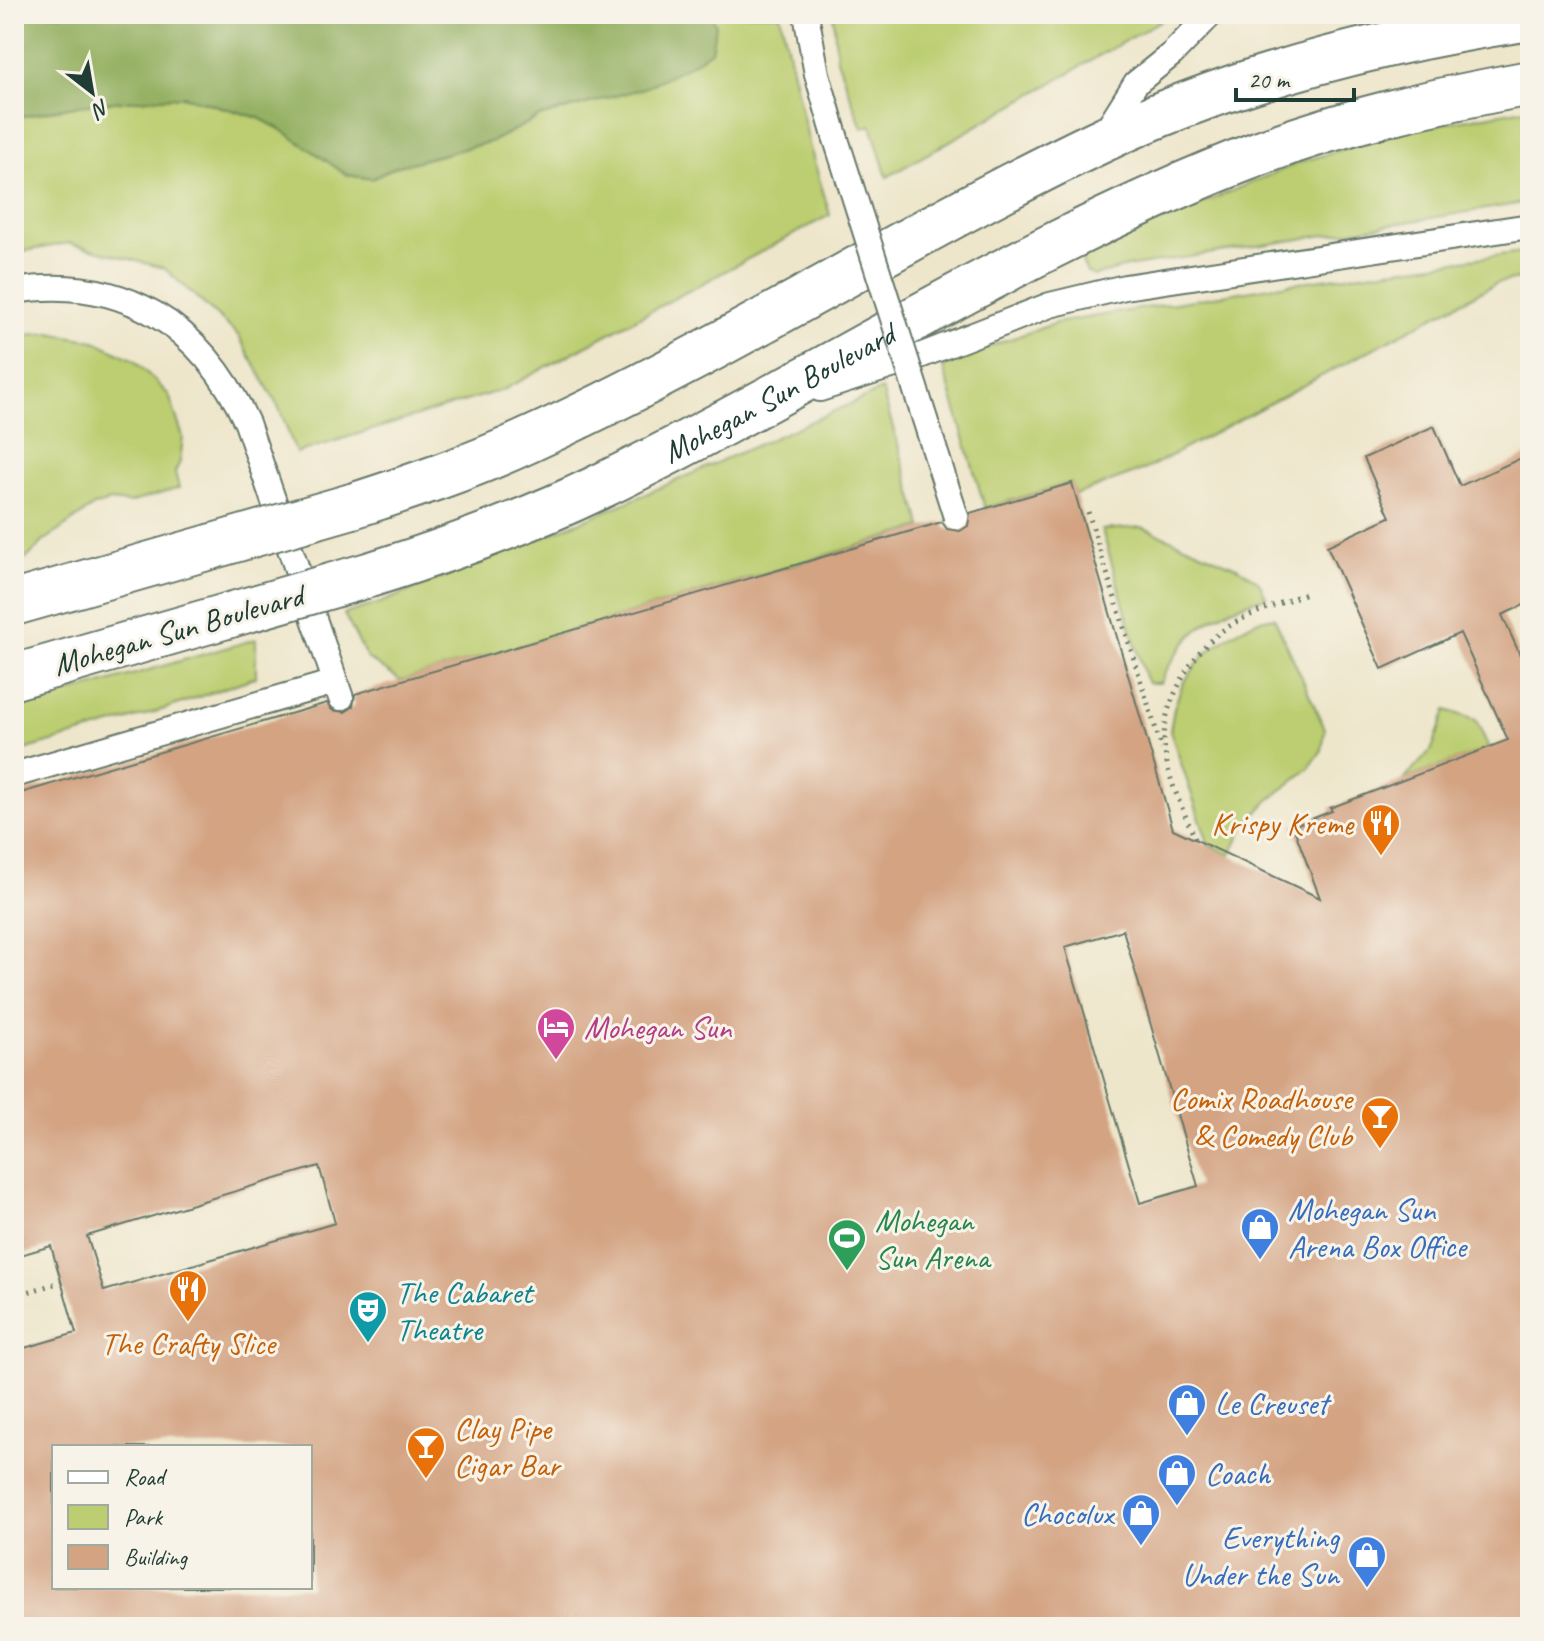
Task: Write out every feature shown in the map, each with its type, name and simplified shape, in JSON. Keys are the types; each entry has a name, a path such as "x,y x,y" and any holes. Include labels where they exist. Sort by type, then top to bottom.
{"main road":[{"path":"14,603 352,506 524,443 608,403 1099,142 1149,120 1247,84 1303,68 1407,41 1530,18"},
{"name":"Mohegan Sun Boulevard","path":"14,677 372,574 488,535 597,488 1067,239 1161,193 1260,153 1368,118 1530,83"}],"lane":[{"path":"806,14 817,74 835,136 956,517"},
{"path":"1099,142 1136,83 1182,44 1211,14"},
{"path":"1303,68 1422,14"},
{"path":"756,406 907,361 1050,305 1125,287 1530,226"},
{"path":"14,291 67,288 98,292 128,301 173,326 212,363 232,390 247,423 338,690 14,775"}],"path":[{"path":"1088,512 1166,761 1195,839"},
{"path":"1166,761 1162,731 1169,705 1189,665 1205,643 1238,621 1306,593"},
{"path":"14,1296 61,1282"}],"green space":[{"path":"14,14 710,14 716,25 711,51 644,88 539,117 493,141 395,167 372,179 347,175 282,130 259,118 184,96 79,105 14,118"},
{"path":"710,14 780,14 809,144 830,215 505,389 296,453 280,410 238,335 164,268 69,243 14,253 14,118 79,105 183,96 259,118 282,130 347,175 372,179 395,167 493,141 539,117 644,88 716,25"},
{"path":"833,14 1172,14 887,177 871,125 862,128 837,59"},
{"path":"1530,108 1530,202 1127,267 1094,276 1087,272 1082,262 1086,252 1298,163 1406,130"},
{"path":"1530,251 1530,277 1497,283 1146,469 1075,495 1071,483 985,508 943,367 1056,323 1294,283"},
{"path":"50,333 95,341 134,360 169,395 183,437 180,462 175,472 179,488 129,503 110,501 94,506 44,541 26,559 14,562 14,336"},
{"path":"882,390 922,527 401,681 367,658 344,614 380,603 623,504"},
{"path":"1142,527 1239,568 1259,582 1266,597 1230,609 1202,626 1180,650 1160,683 1148,683 1145,677 1102,530"},
{"path":"1274,617 1325,729 1322,750 1309,768 1268,801 1244,827 1231,855 1209,845 1170,731 1174,708 1183,683 1205,654 1233,633 1256,621"},
{"path":"256,639 256,677 156,712 14,753 14,709"},
{"path":"1446,710 1476,720 1489,748 1404,780 1432,749"}],"building":[{"name":"Mohegan Sun","path":"1434,426 1460,486 1530,454 1530,602 1502,615 1530,677 1530,1627 14,1627 14,1351 76,1333 51,1246 14,1257 14,795 327,703 332,710 345,712 353,707 355,694 942,522 947,529 960,531 968,526 970,513 1072,483 1173,829 1320,898 1293,826 1332,811 1330,808 1508,740 1460,633 1382,669 1327,546 1390,517 1364,458","holes":["1123,930 1198,1186 1140,1203 1065,947","319,1166 335,1223 104,1291 87,1236"]}],"place":[{"name":"Krispy Kreme","path":"1381,857"},
{"name":"Mohegan Sun","path":"556,1061"},
{"name":"Comix Roadhouse & Comedy Club","path":"1380,1150"},
{"name":"Mohegan Sun Arena Box Office","path":"1260,1261"},
{"name":"Mohegan Sun Arena","path":"847,1272"},
{"name":"The Crafty Slice","path":"188,1323"},
{"name":"The Cabaret Theatre","path":"368,1344"},
{"name":"Le Creuset","path":"1187,1437"},
{"name":"Clay Pipe Cigar Bar","path":"426,1480"},
{"name":"Coach","path":"1177,1507"},
{"name":"Chocolux","path":"1141,1547"},
{"name":"Everything Under the Sun","path":"1367,1589"}]}
